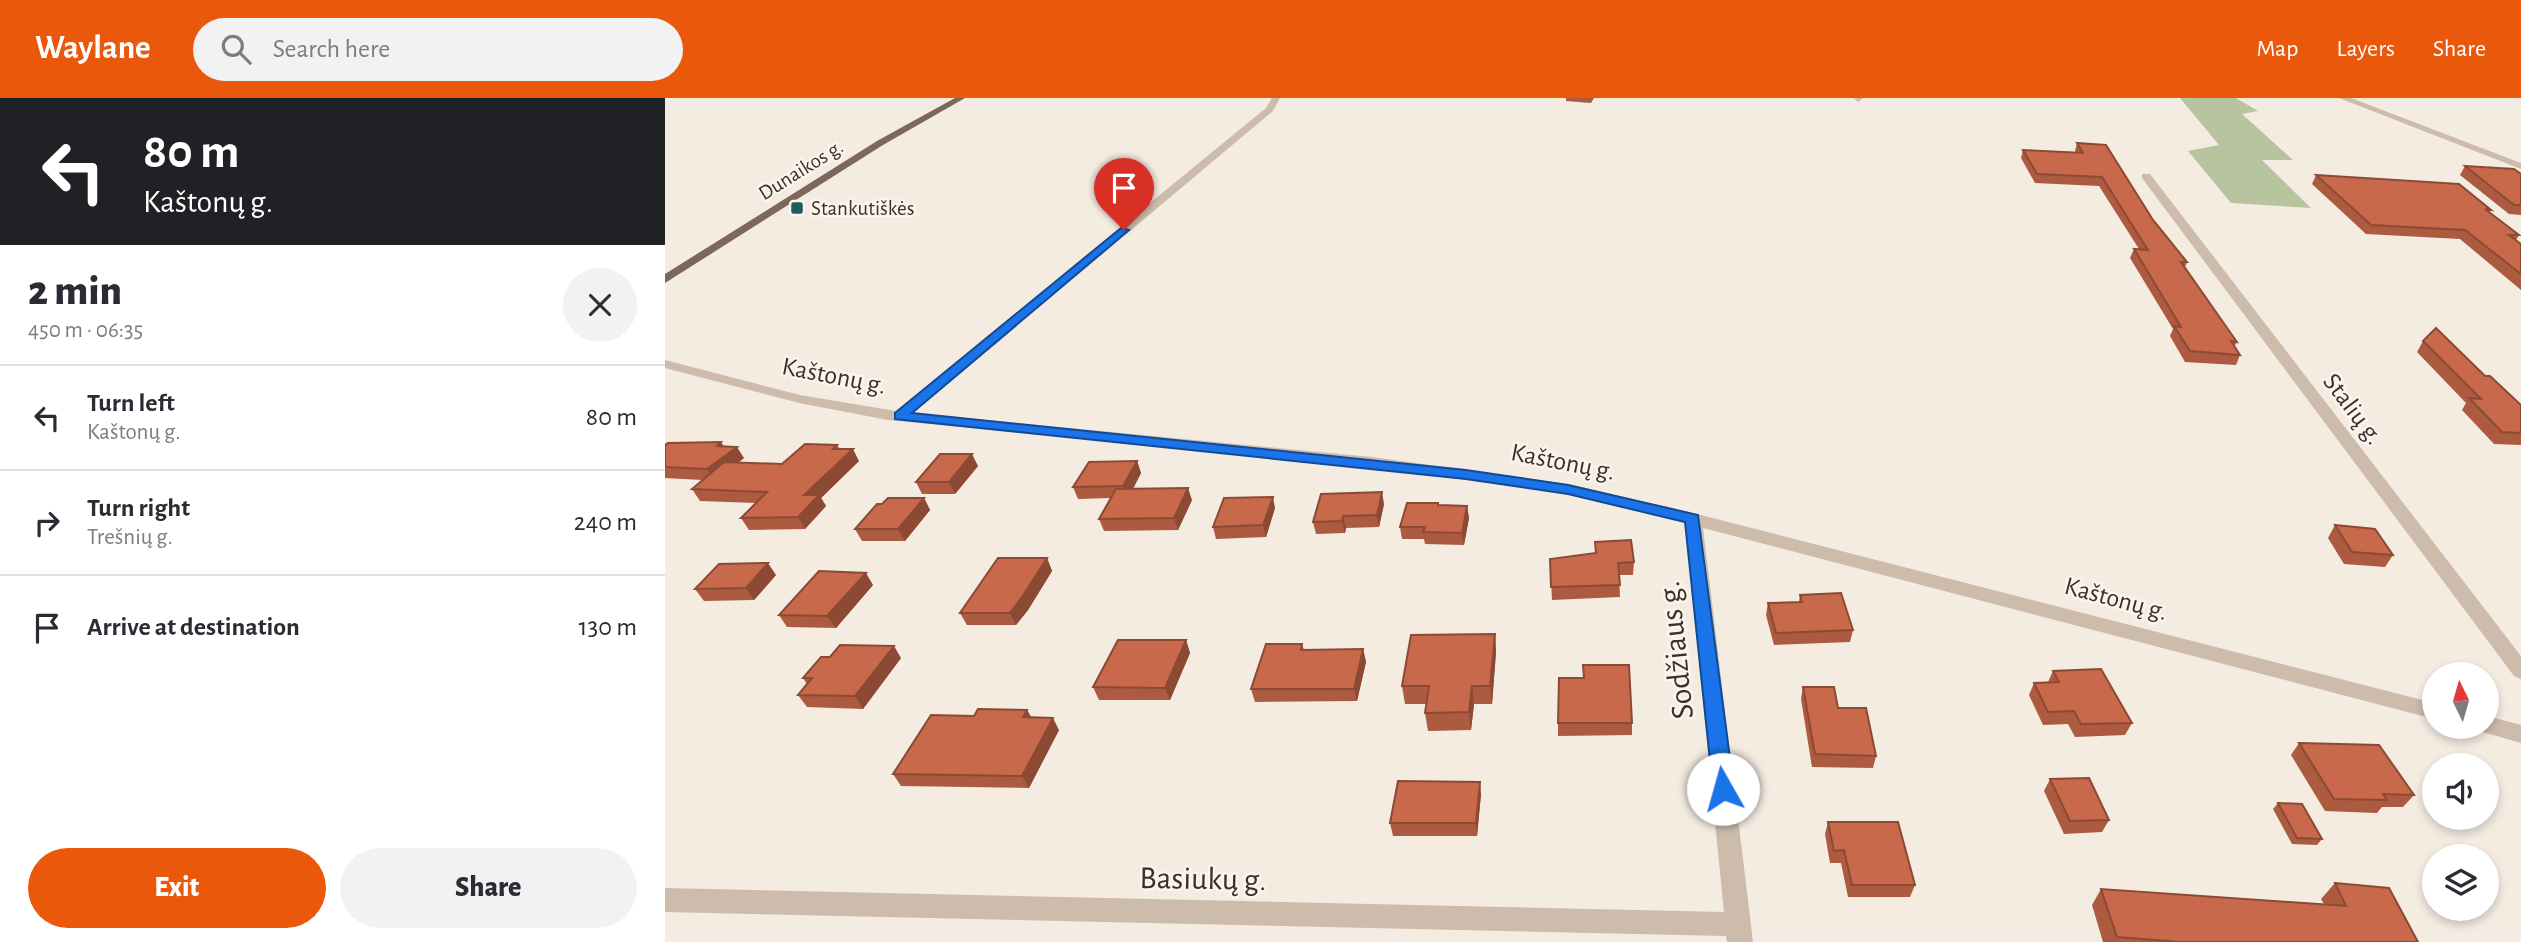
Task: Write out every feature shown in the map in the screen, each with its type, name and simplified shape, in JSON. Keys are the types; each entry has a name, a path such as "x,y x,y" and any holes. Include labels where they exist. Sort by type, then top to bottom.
{"main road":[{"name":"Dunaikos g.","path":"665,279 880,143 961,98"}],"street":[{"path":"900,416 1270,109 1276,98"},
{"path":"2343,98 2521,166"},
{"name":"Stalių g.","path":"2146,176 2521,671"},
{"name":"Kaštonų g.","path":"665,364 799,399 900,416 1373,462 1568,489 1693,518 2422,708"},
{"name":"Sodžiaus g.","path":"1693,518 1739,933"},
{"path":"2499,728 2521,734"},
{"name":"Basiukų g.","path":"665,900 1739,933"}],"green space":[{"path":"2180,98 2236,98 2258,111 2242,114 2293,160 2262,160 2311,208 2231,203 2188,151 2219,145"}],"building":[{"path":"2077,143 2106,145 2153,220 2187,262 2181,262 2237,342 2231,341 2240,355 2190,351 2174,326 2181,327 2134,249 2148,250 2102,177 2037,174 2023,150 2083,153"},
{"path":"2465,166 2514,169 2521,174 2521,205 2514,205"},
{"path":"2316,175 2459,184 2491,210 2485,209 2519,235 2509,235 2521,244 2521,274 2465,230 2371,225"},
{"path":"2436,328 2485,376 2490,376 2521,405 2521,433 2502,432 2469,398 2481,399 2423,341"},
{"path":"721,442 717,446 737,447 707,469 665,467 665,445 668,443"},
{"path":"805,444 837,445 833,449 853,449 804,495 819,495 798,517 741,518 767,492 692,489 724,462 782,464"},
{"path":"940,454 972,454 949,482 916,482"},
{"path":"1137,461 1123,486 1073,487 1089,462"},
{"path":"1188,488 1174,518 1099,519 1116,489"},
{"path":"1382,492 1377,515 1343,516 1342,521 1313,522 1321,494"},
{"path":"1273,497 1263,525 1213,527 1224,498"},
{"path":"888,498 924,498 898,529 855,529 877,504 882,504"},
{"path":"1407,503 1467,506 1462,533 1423,532 1425,527 1400,527"},
{"path":"2335,525 2375,529 2393,555 2352,552"},
{"path":"1631,540 1634,562 1618,563 1620,585 1551,587 1550,559 1596,553 1595,542"},
{"path":"998,558 1047,558 1010,613 960,613"},
{"path":"768,563 746,588 695,589 719,564"},
{"path":"819,571 866,573 827,616 779,615"},
{"path":"1841,593 1853,630 1776,633 1768,603 1802,602 1800,595"},
{"path":"1495,634 1490,686 1472,686 1469,712 1425,713 1429,686 1402,686 1411,635"},
{"path":"1118,640 1186,640 1165,688 1093,687"},
{"path":"1266,644 1302,644 1301,650 1363,649 1354,689 1251,689"},
{"path":"840,645 894,646 855,696 798,695 812,678 803,678 821,657 830,657"},
{"path":"1583,665 1629,665 1632,723 1558,723 1559,678 1584,678"},
{"path":"2101,669 2132,723 2081,724 2074,711 2048,712 2034,683 2059,682 2053,671"},
{"path":"1803,687 1834,687 1838,708 1866,708 1876,756 1815,754"},
{"path":"978,709 1027,710 1023,717 1053,718 1022,776 893,774 931,715 974,716"},
{"path":"2299,743 2379,745 2414,795 2383,794 2387,800 2334,799"},
{"path":"2089,778 2109,820 2070,821 2050,779"},
{"path":"1398,781 1480,782 1476,823 1390,823"},
{"path":"2278,803 2302,804 2322,839 2297,838"},
{"path":"1828,822 1898,822 1915,885 1852,885 1844,850 1834,851"},
{"path":"2335,883 2389,888 2418,942 2181,942 2117,937 2101,889 2346,906"}],"place":[{"name":"Stankutiškės","path":"797,208"}],"route":[{"path":"1124,230 900,416 1373,462 1568,489 1693,518 1723,789"}]}
